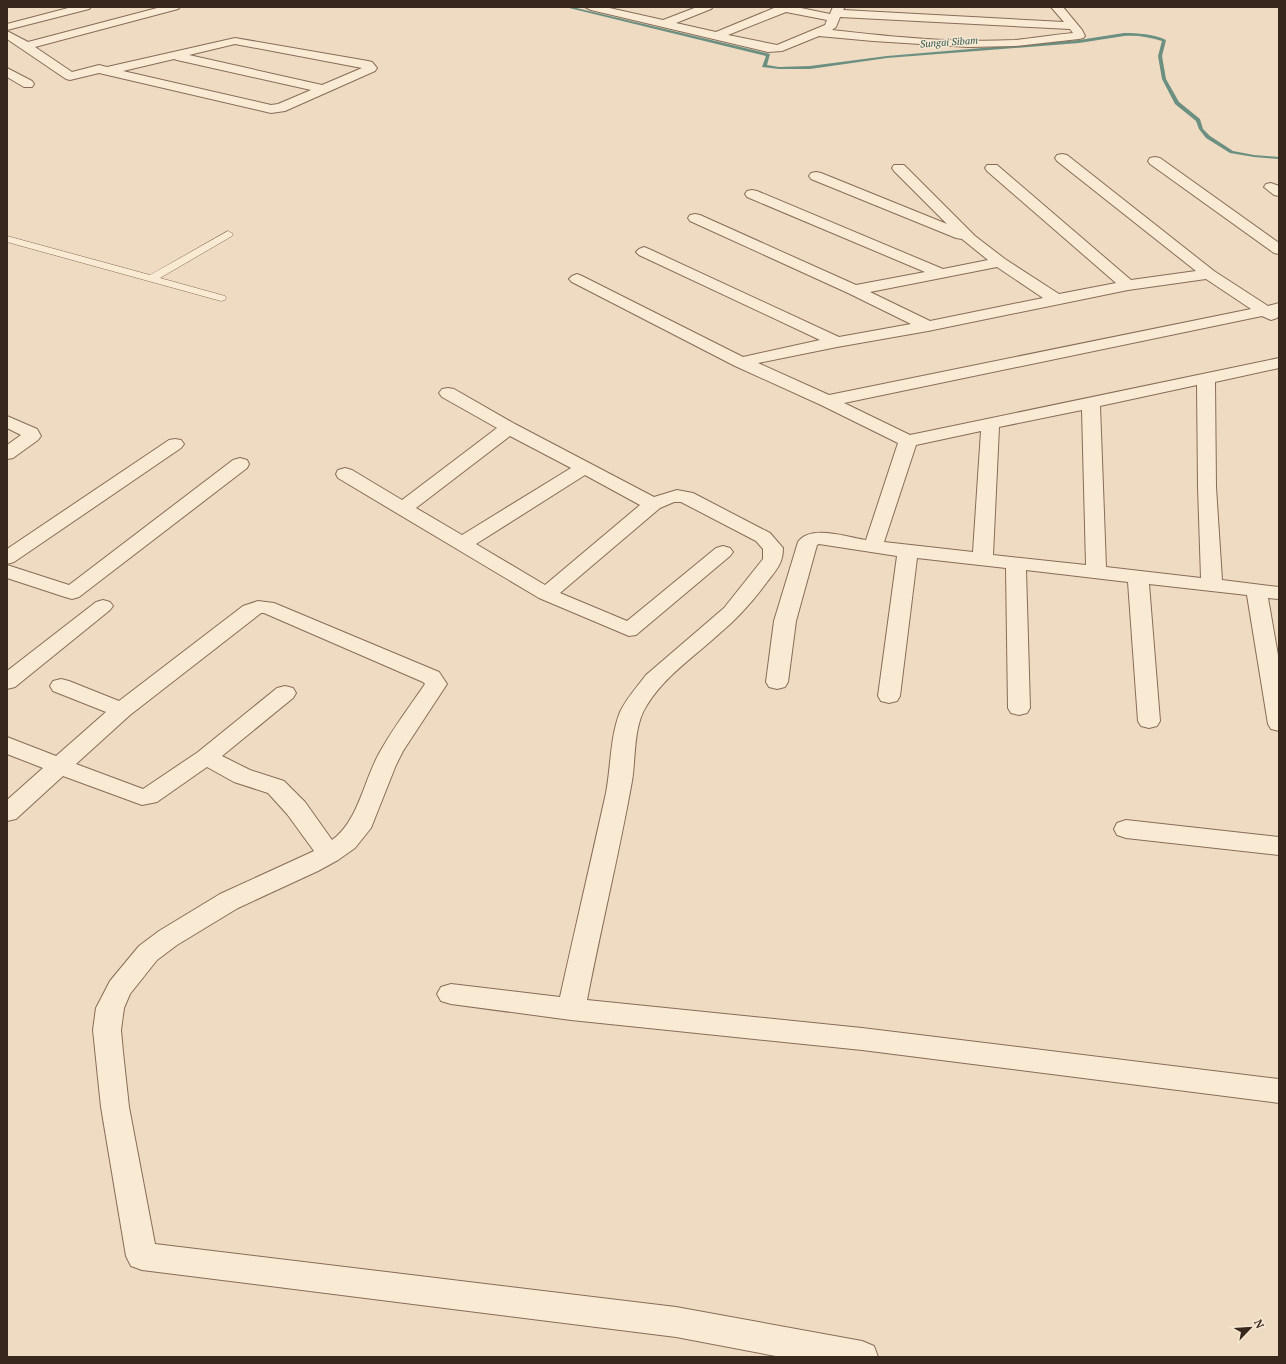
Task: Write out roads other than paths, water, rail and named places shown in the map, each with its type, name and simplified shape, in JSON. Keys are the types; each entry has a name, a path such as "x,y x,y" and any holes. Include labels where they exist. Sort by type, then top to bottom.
{"street":[{"path":"7,27 85,7"},
{"path":"7,46 24,44 174,7"},
{"path":"591,7 768,48 778,49 830,27 837,13"},
{"path":"614,12 627,7"},
{"path":"664,24 707,7"},
{"path":"817,32 873,38 990,44 1079,36 1057,7"},
{"path":"717,36 782,8 837,13 1073,27"},
{"path":"7,34 70,76 98,69 272,109 281,108 371,68 368,65 240,41 229,42 107,71"},
{"path":"172,55 323,89"},
{"path":"7,72 28,84"},
{"path":"1062,158 1209,274 1272,310 1279,321"},
{"path":"1155,161 1279,250"},
{"path":"899,168 970,239 1000,262 1055,299"},
{"path":"992,168 1128,285"},
{"path":"816,176 970,239"},
{"path":"752,194 942,274"},
{"path":"695,218 854,290 928,326"},
{"path":"644,252 837,342"},
{"path":"854,290 1000,262"},
{"path":"741,362 1128,285 1209,274"},
{"path":"577,278 741,362 827,401 908,441 1279,363"},
{"path":"827,401 1272,310"},
{"path":"1206,378 1207,487 1212,585"},
{"path":"448,393 509,428 653,504"},
{"path":"1092,403 1096,572"},
{"path":"7,421 31,433 32,436 7,454"},
{"path":"982,559 990,424"},
{"path":"402,509 509,428"},
{"path":"873,547 908,441"},
{"path":"7,558 176,444"},
{"path":"12,578 72,593 240,464"},
{"path":"462,544 585,467"},
{"path":"345,474 546,594 629,630 723,552"},
{"path":"546,594 653,504 670,496 678,495 686,497 763,537 773,548 773,558 736,606 724,619 668,666 642,694 634,706 629,720 620,780 571,1009"},
{"path":"777,682 786,621 808,542 812,539 820,538 873,547 1279,593"},
{"path":"889,696 908,551"},
{"path":"1016,563 1019,708"},
{"path":"1138,577 1148,720"},
{"path":"1256,590 1279,724"},
{"path":"7,682 103,606"},
{"path":"7,813 122,710 250,610 258,607 267,607 431,677 436,684 392,750 384,765 359,828 346,842 329,854 309,865 242,894 168,938 148,953 120,988 110,1008 107,1030 115,1107 142,1256 676,1322 862,1357"},
{"path":"61,686 122,710"},
{"path":"7,744 59,766 142,797 149,796 206,757 285,693"},
{"path":"206,757 242,776 276,787 296,808 329,854"},
{"path":"1126,828 1279,846"},
{"path":"451,994 571,1009 862,1039 1279,1091"}],"lane":[{"path":"151,280 228,234"},
{"path":"7,239 151,280 221,298"}],"waterway":[{"name":"Sungai Sibam","path":"567,7 768,55 764,66 779,68 826,66 887,57 1079,41 1124,34 1152,37 1164,40 1160,56 1164,79 1177,103 1198,120 1201,129 1208,137 1232,152 1279,158"}]}
